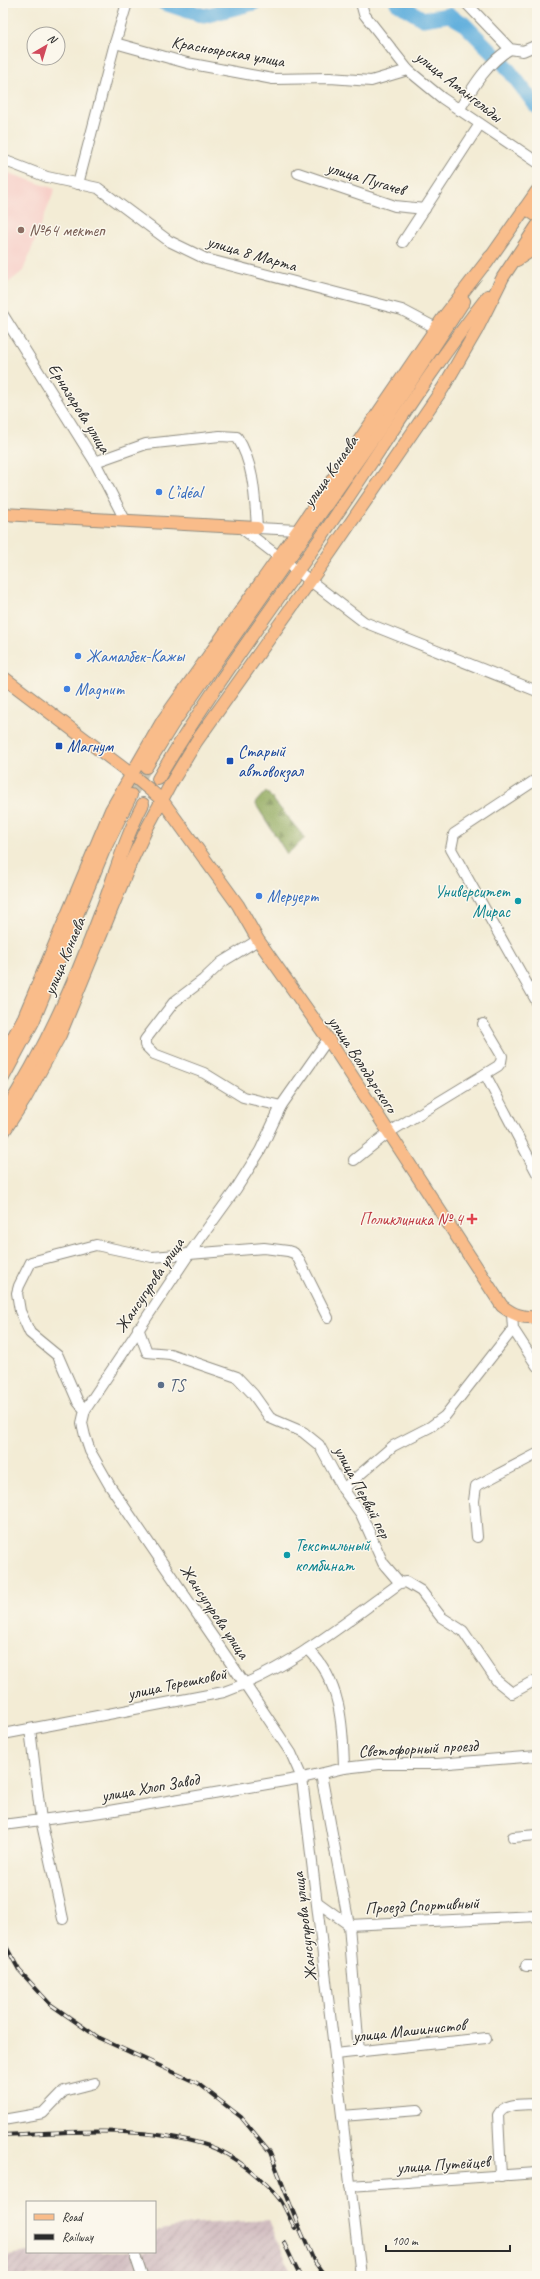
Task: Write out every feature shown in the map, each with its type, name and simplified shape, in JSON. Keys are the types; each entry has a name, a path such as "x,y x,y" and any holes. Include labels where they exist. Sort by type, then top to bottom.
{"main road":[{"name":"улица Конаева","path":"146,767 175,720 283,560 451,324 490,257 537,191"},
{"path":"525,208 537,216"},
{"name":"улица Конаева","path":"158,779 205,702 334,519 459,333 506,272 537,226"},
{"path":"506,272 526,252 537,247"},
{"path":"3,1056 35,991 111,810 163,720 283,560 298,530 436,328 490,257"},
{"name":"улица Конаева","path":"3,1133 25,1099 60,1035 130,864 162,800 196,742 330,553 443,388 476,331 506,272"},
{"path":"3,514 257,528"},
{"name":"улица Володарского","path":"3,677 147,786 162,800 238,906 258,940 328,1039 502,1306 512,1314"},
{"name":"улица Конаева","path":"3,1078 33,1022 103,852 131,795"},
{"name":"улица Конаева","path":"3,1115 17,1094 51,1030 102,910 135,820 143,804"},
{"path":"512,1314 523,1318 537,1317"}],"street":[{"path":"78,184 127,3"},
{"name":"улица Амангельды","path":"361,3 364,14 408,70 459,110 537,162"},
{"path":"466,3 510,49 523,51 537,45"},
{"name":"Красноярская улица","path":"115,43 187,63 274,79 330,78 371,81 408,70"},
{"path":"459,110 477,81 497,57 510,49"},
{"name":"улица Пугачев","path":"403,242 480,124"},
{"name":"улица 8 Марта","path":"3,160 47,176 98,188 169,241 206,259 402,310 436,328"},
{"name":"улица Пугачев","path":"298,174 396,206 424,209"},
{"name":"Ерназарова улица","path":"3,315 95,462 125,520"},
{"path":"95,462 146,444 220,436 237,437 243,448 254,486 257,528 298,530"},
{"path":"240,527 364,622 537,692"},
{"path":"537,779 454,834 451,849 537,1002"},
{"path":"258,940 222,962 203,980 174,1002 145,1040 144,1045 154,1054 204,1073 243,1097 281,1106"},
{"path":"354,1160 388,1133 498,1066 503,1058 483,1024"},
{"name":"Жансугурова улица","path":"328,1039 281,1106 260,1151 236,1189 188,1254 85,1410 82,1423 90,1451 110,1486 245,1684 291,1754 302,1778 361,2276"},
{"path":"485,1074 537,1174"},
{"path":"85,1410 78,1402 58,1356 30,1333 20,1311 17,1293 22,1277 31,1262 96,1245 152,1257 264,1248 294,1253 328,1318"},
{"path":"512,1314 513,1329 537,1366"},
{"name":"улица Первый пер","path":"138,1328 147,1352 170,1354 237,1377 253,1394 270,1418 303,1432 319,1445 343,1489 361,1514 383,1563 400,1583"},
{"path":"343,1489 393,1446 430,1427 445,1416 513,1329"},
{"path":"477,1537 474,1501 476,1486 537,1454"},
{"path":"400,1583 406,1582 413,1585 441,1617 463,1631 502,1686 512,1693 532,1682"},
{"name":"улица Терешковой","path":"3,1734 224,1692 245,1684 308,1649 400,1583"},
{"path":"308,1649 324,1670 337,1697 341,1719 344,1768"},
{"path":"30,1728 41,1820 63,1919"},
{"name":"Светофорный проезд","path":"302,1778 344,1768 379,1764 451,1763 537,1756"},
{"path":"321,1774 349,1925 359,2052"},
{"name":"улица Хлоп Завод","path":"3,1824 109,1811 302,1778"},
{"path":"512,1837 537,1835"},
{"name":"Проезд Спортивный","path":"317,1902 349,1925 537,1916"},
{"path":"526,1966 537,1966"},
{"name":"улица Машинистов","path":"335,2054 486,2038"},
{"path":"3,2120 43,2113 64,2091 95,2083"},
{"path":"501,2176 498,2115 501,2108 508,2106 537,2104"},
{"path":"342,2116 418,2110"},
{"name":"улица Путейцев","path":"350,2186 537,2173"},
{"path":"134,2253 142,2276"}],"shaded area":[{"name":"№64 мектеп","path":"3,171 55,189 23,271 3,287"},
{"path":"269,2220 293,2276 3,2276 3,2256 26,2252 156,2253 156,2231 197,2224"}],"green space":[{"path":"266,791 305,838 287,854 255,803"}],"waterway":[{"path":"164,3 204,16 254,3"},
{"path":"397,3 423,19 449,15 463,23 505,65 537,107"}],"tunnel":[{"path":"131,795 146,767"}],"railway":[{"path":"3,1941 19,1970 50,2004 99,2038 197,2083 241,2117 270,2152 314,2261 325,2276"},
{"path":"3,2135 80,2132 133,2132 184,2139 209,2146 228,2155 267,2185 281,2201 295,2228"},
{"path":"284,2243 300,2276"}],"place":[{"name":"№64 мектеп","path":"21,230"},
{"name":"L’idéal","path":"159,492"},
{"name":"Жамалбек-Кажы","path":"78,656"},
{"name":"Magnum","path":"67,689"},
{"name":"Магнум","path":"59,746"},
{"name":"Старый автовокзал","path":"230,761"},
{"name":"Меруерт","path":"259,896"},
{"name":"Университет Мирас","path":"518,901"},
{"name":"Поликлиника № 4","path":"472,1219"},
{"name":"TS","path":"161,1385"},
{"name":"Текстильный комбинат","path":"287,1555"}]}
